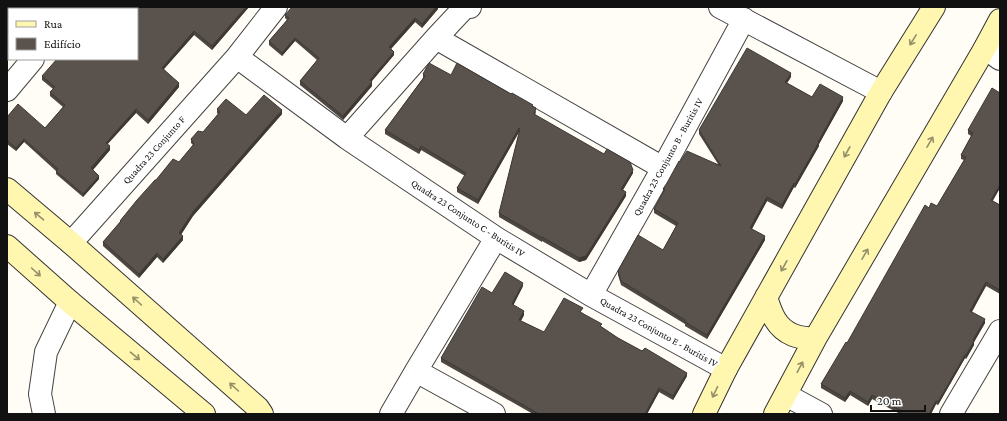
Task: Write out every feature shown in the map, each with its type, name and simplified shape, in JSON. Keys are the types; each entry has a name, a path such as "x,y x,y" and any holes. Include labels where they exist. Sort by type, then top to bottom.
{"street":[{"name":"Quadra 23 Conjunto F","path":"71,243 237,57 276,7"},
{"path":"347,138 436,38 465,8 470,7"},
{"path":"720,7 881,92"},
{"path":"704,414 726,369 881,92 934,7"},
{"name":"Quadra 23 Conjunto B - Buritis IV","path":"591,294 663,168 744,19"},
{"path":"775,414 815,339 992,53 1000,20"},
{"path":"436,38 663,168"},
{"name":"Quadra 23 Conjunto C - Buritis IV","path":"237,57 347,138 496,238 591,294"},
{"path":"7,90 33,60"},
{"path":"7,189 71,243 246,398 262,414"},
{"path":"391,414 496,238"},
{"path":"7,246 70,302 204,414"},
{"name":"Quadra 23 Conjunto E - Buritis IV","path":"591,294 726,369"},
{"path":"766,297 776,322 782,328 794,336 815,339"},
{"path":"44,414 40,394 46,352 70,302"},
{"path":"951,414 1000,331"},
{"path":"416,371 494,414"},
{"path":"786,395 821,414"}],"building":[{"path":"7,7 24,7 8,8 7,20"},
{"path":"246,7 212,46 194,31 162,68 179,83 148,120 136,109 106,143 110,146 91,168 99,176 83,194 56,171 58,169 24,139 16,148 7,140 7,117 18,104 45,128 65,105 50,92 55,87 42,76 56,60 138,60 138,8 101,8"},
{"path":"292,7 436,7 422,24 415,18 389,47 394,52 370,80 372,82 343,116 300,81 319,58 295,38 282,53 269,41 289,18 285,15"},
{"path":"747,48 791,73 785,82 812,97 820,84 843,97 819,142 782,205 767,197 750,228 765,236 707,335 621,281 618,271 638,235 663,250 678,223 654,209 665,189 663,189 679,161 680,162 687,151 721,166 699,130"},
{"path":"429,63 451,75 457,63 533,105 532,106 536,108 534,114 604,154 607,149 630,162 633,170 621,189 626,192 586,256 579,258 499,213 520,129 519,128 478,200 457,188 466,173 421,146 419,150 385,130 425,76 423,74"},
{"path":"992,88 1000,93 1000,185 991,200 1000,205 1000,290 986,282 970,311 985,319 966,355 938,402 936,401 929,414 900,414 902,411 872,395 868,402 850,391 845,398 821,384 846,342 847,343 925,205 929,208 931,203 937,206 966,157 961,155 973,133 968,130"},
{"path":"264,95 282,110 193,212 179,233 183,236 163,259 157,253 139,274 103,242 173,159 179,162 194,144 191,139 198,131 203,132 220,112 217,109 226,99 246,115"},
{"path":"505,272 523,283 512,304 524,311 519,320 544,332 564,298 583,308 580,312 602,324 600,326 618,338 642,351 645,348 687,373 673,396 659,388 645,414 539,414 441,358 482,287 492,293"}]}
